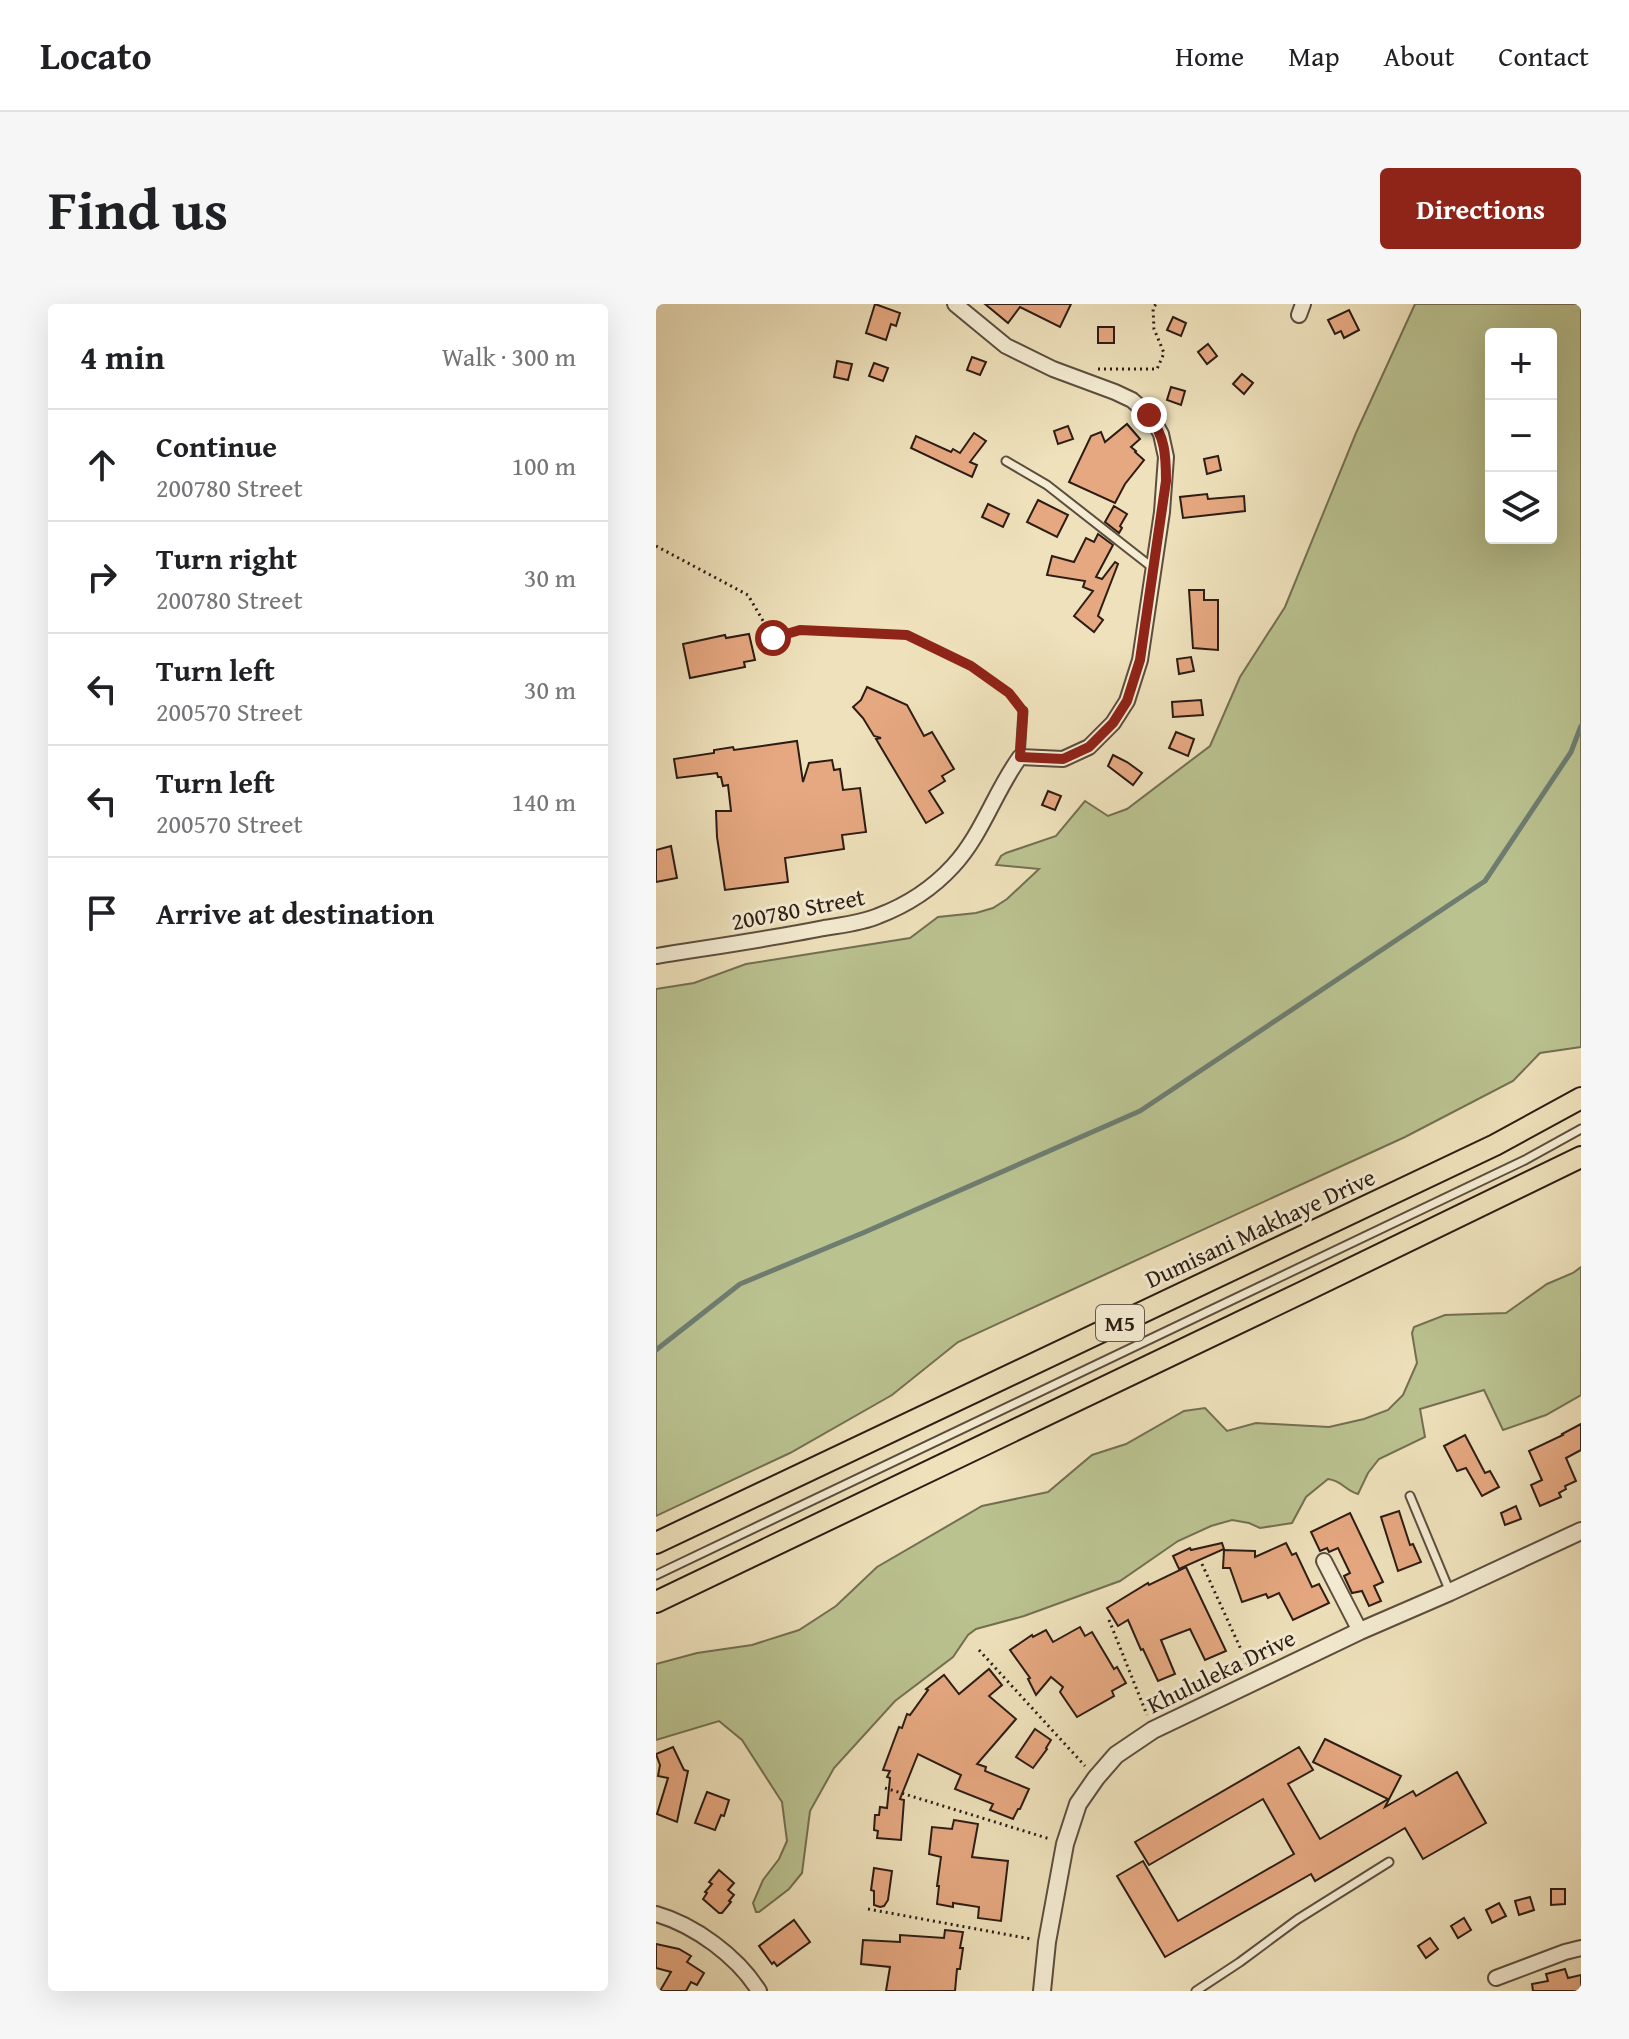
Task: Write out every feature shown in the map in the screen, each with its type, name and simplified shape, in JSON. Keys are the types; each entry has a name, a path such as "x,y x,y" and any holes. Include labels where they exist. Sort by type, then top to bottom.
{"main road":[{"name":"Dumisani Makhaye Drive","path":"656,1543 1467,1158 1581,1098"},
{"name":"M5","path":"656,1602 1581,1157"}],"street":[{"path":"955,304 1006,346 1053,369 1132,400 1149,415 1161,434 1166,457 1166,481 1140,660 1127,701 1113,723 1089,747 1063,759 1020,757"},
{"name":"200780 Street","path":"656,956 861,921 904,905 925,892 955,865 1020,757"},
{"name":"Khululeka Drive","path":"1042,1991 1047,1942 1065,1844 1078,1804 1116,1755 1153,1730 1360,1631 1581,1531"},
{"path":"1324,1561 1360,1631"},
{"path":"656,1914 698,1934 725,1952 759,1991"},
{"path":"1496,1978 1581,1948"}],"lane":[{"path":"1006,461 1047,485 1153,568"},
{"name":"200780 Street","path":"1020,757 1023,711"},
{"path":"656,1575 1525,1160 1581,1129"},
{"path":"1410,1496 1450,1592"},
{"path":"1196,1991 1298,1919 1389,1862"}],"path":[{"path":"1099,369 1157,369 1164,353 1154,329 1153,308 1156,304"},
{"path":"656,546 748,595 773,638 800,630 907,635 971,666 1009,693 1023,711"},
{"path":"1202,1564 1255,1681"},
{"path":"1109,1620 1153,1730"},
{"path":"979,1650 1096,1778"},
{"path":"885,1788 1065,1844"},
{"path":"868,1909 1047,1942"}],"green space":[{"path":"1415,304 1581,304 1581,1047 1540,1053 1513,1081 1405,1137 958,1342 892,1395 790,1453 656,1516 656,989 694,983 746,964 910,938 938,917 993,908 1039,869 996,865 1001,856 1056,836 1085,801 1108,816 1127,809 1210,746 1240,677 1285,607 1356,433"},
{"path":"1581,1267 1581,1395 1546,1415 1503,1430 1484,1390 1420,1409 1425,1437 1379,1459 1358,1494 1328,1479 1306,1497 1292,1523 1260,1528 1232,1520 1211,1526 1178,1541 1120,1581 1024,1616 976,1629 953,1657 895,1701 834,1768 810,1811 802,1873 789,1889 756,1912 753,1903 763,1880 779,1859 787,1841 782,1802 742,1740 719,1721 656,1740 656,1664 697,1653 752,1645 799,1630 836,1606 877,1567 982,1506 1048,1492 1092,1455 1126,1444 1184,1411 1205,1408 1227,1431 1256,1423 1329,1427 1388,1410 1403,1395 1417,1363 1412,1333 1414,1327 1445,1315 1506,1313 1547,1284"}],"building":[{"path":"875,304 900,313 896,326 891,324 886,340 866,333"},
{"path":"985,304 1071,304 1060,327 1020,307 1008,323"},
{"path":"1349,310 1359,330 1344,338 1341,331 1335,334 1328,320"},
{"path":"1173,317 1186,323 1181,336 1167,330"},
{"path":"1098,327 1114,327 1114,343 1098,343"},
{"path":"1208,344 1217,356 1207,364 1198,352"},
{"path":"972,357 986,362 980,375 967,370"},
{"path":"837,361 852,364 848,380 834,377"},
{"path":"874,363 888,368 883,381 869,376"},
{"path":"1242,374 1253,383 1244,394 1233,384"},
{"path":"1171,387 1185,391 1181,405 1167,400"},
{"path":"1127,424 1140,439 1131,447 1144,460 1115,503 1069,482 1091,436 1101,432 1105,442"},
{"path":"1068,426 1073,439 1058,444 1054,431"},
{"path":"974,433 986,441 970,462 977,465 972,477 911,448 916,436 960,453"},
{"path":"1218,456 1221,470 1207,474 1204,459"},
{"path":"1207,494 1208,499 1244,496 1245,511 1183,518 1180,497"},
{"path":"1038,500 1068,515 1057,537 1027,522"},
{"path":"988,504 1009,514 1003,527 982,517"},
{"path":"1114,506 1127,514 1119,533 1105,522"},
{"path":"1098,534 1113,545 1096,577 1102,579 1115,562 1118,564 1098,616 1103,620 1094,632 1074,616 1093,591 1083,587 1085,581 1047,575 1052,556 1074,562 1086,538 1094,542"},
{"path":"1189,590 1204,590 1204,600 1218,600 1218,650 1193,648"},
{"path":"749,634 755,660 744,662 745,667 690,678 683,644 725,635 726,638"},
{"path":"1191,657 1194,671 1179,674 1177,659"},
{"path":"867,687 907,705 924,736 932,732 954,769 942,776 945,781 929,791 943,813 926,823 876,739 881,738 874,736 853,707 861,700"},
{"path":"1201,700 1203,715 1173,717 1172,702"},
{"path":"1176,732 1194,739 1188,756 1169,748"},
{"path":"797,741 803,782 809,763 832,760 834,770 840,769 843,790 860,788 866,832 842,835 844,849 785,858 788,882 725,890 716,811 731,811 728,785 723,786 717,773 677,778 674,759 733,747 734,750"},
{"path":"1113,755 1142,773 1133,785 1108,766"},
{"path":"1048,791 1061,796 1055,810 1042,805"},
{"path":"671,846 677,878 656,882 656,850"},
{"path":"1581,1424 1581,1450 1566,1458 1576,1481 1565,1486 1566,1489 1559,1493 1561,1497 1540,1506 1531,1485 1542,1480 1529,1451"},
{"path":"1465,1435 1485,1473 1490,1471 1499,1487 1482,1496 1466,1468 1457,1471 1444,1446"},
{"path":"1516,1506 1521,1519 1505,1525 1501,1513"},
{"path":"1399,1511 1410,1545 1413,1544 1421,1562 1398,1571 1381,1517"},
{"path":"1350,1513 1383,1582 1374,1586 1381,1601 1369,1606 1362,1591 1352,1593 1344,1576 1350,1573 1338,1548 1329,1552 1327,1548 1320,1551 1311,1532"},
{"path":"1222,1543 1224,1549 1179,1569 1173,1556 1190,1548"},
{"path":"1286,1543 1292,1555 1296,1553 1312,1587 1319,1584 1329,1603 1293,1620 1279,1593 1242,1602 1230,1568 1223,1568 1224,1550 1255,1551 1255,1557"},
{"path":"1186,1567 1226,1651 1205,1660 1190,1629 1161,1640 1175,1674 1158,1681 1128,1620 1118,1626 1107,1608 1148,1583"},
{"path":"1080,1627 1085,1636 1092,1632 1126,1683 1112,1691 1114,1696 1077,1717 1060,1692 1063,1687 1051,1677 1036,1695 1030,1678 1010,1650 1032,1635 1046,1630 1053,1642"},
{"path":"989,1669 1002,1685 989,1696 1016,1719 977,1764 986,1767 985,1771 1029,1789 1020,1809 1013,1819 990,1810 993,1804 955,1789 961,1775 918,1754 900,1799 904,1800 901,1840 877,1838 875,1815 879,1815 880,1807 887,1808 890,1778 887,1777 890,1771 883,1770 907,1714 910,1715 926,1689 944,1675 959,1694"},
{"path":"1035,1729 1051,1740 1033,1768 1016,1757"},
{"path":"1325,1739 1401,1776 1385,1807 1413,1791 1416,1796 1457,1772 1486,1823 1423,1859 1405,1828 1315,1881 1311,1874 1165,1957 1117,1876 1143,1861 1178,1921 1294,1854 1263,1799 1149,1865 1135,1842 1299,1747 1313,1770 1288,1784 1320,1839 1388,1799 1313,1762"},
{"path":"673,1747 684,1770 688,1771 677,1822 657,1814 668,1778 658,1776 660,1765 656,1754"},
{"path":"707,1792 729,1800 715,1830 695,1823"},
{"path":"954,1820 978,1824 972,1857 1008,1861 1001,1921 978,1918 979,1907 937,1904 941,1857 929,1854 932,1827 952,1829"},
{"path":"874,1868 892,1871 888,1900 880,1907 874,1905 874,1891 871,1890"},
{"path":"719,1870 734,1883 728,1890 734,1895 722,1913 703,1899 712,1884 709,1882"},
{"path":"1551,1889 1565,1889 1565,1904 1551,1905"},
{"path":"1530,1897 1534,1910 1519,1915 1515,1901"},
{"path":"1499,1903 1506,1916 1492,1923 1486,1910"},
{"path":"1464,1918 1471,1930 1458,1938 1451,1926"},
{"path":"794,1920 810,1942 777,1966 774,1962 772,1964 759,1946"},
{"path":"945,1930 963,1932 955,1991 886,1991 890,1967 861,1964 863,1940 900,1942 900,1935 944,1938"},
{"path":"1430,1938 1438,1949 1426,1958 1418,1946"},
{"path":"656,1944 679,1949 691,1956 687,1962 704,1973 697,1985 691,1982 686,1991 660,1991 671,1972 656,1968"},
{"path":"1565,1969 1568,1978 1581,1975 1581,1991 1533,1991 1532,1984 1548,1981 1546,1974"}],"waterway":[{"path":"656,1350 740,1284 1140,1111 1485,881 1571,752 1581,726"}],"route":[{"path":"773,638 800,630 907,635 971,666 1009,693 1023,711 1020,757 1063,759 1089,747 1113,723 1127,701 1140,660 1166,481 1166,457 1161,434 1149,415"}]}
